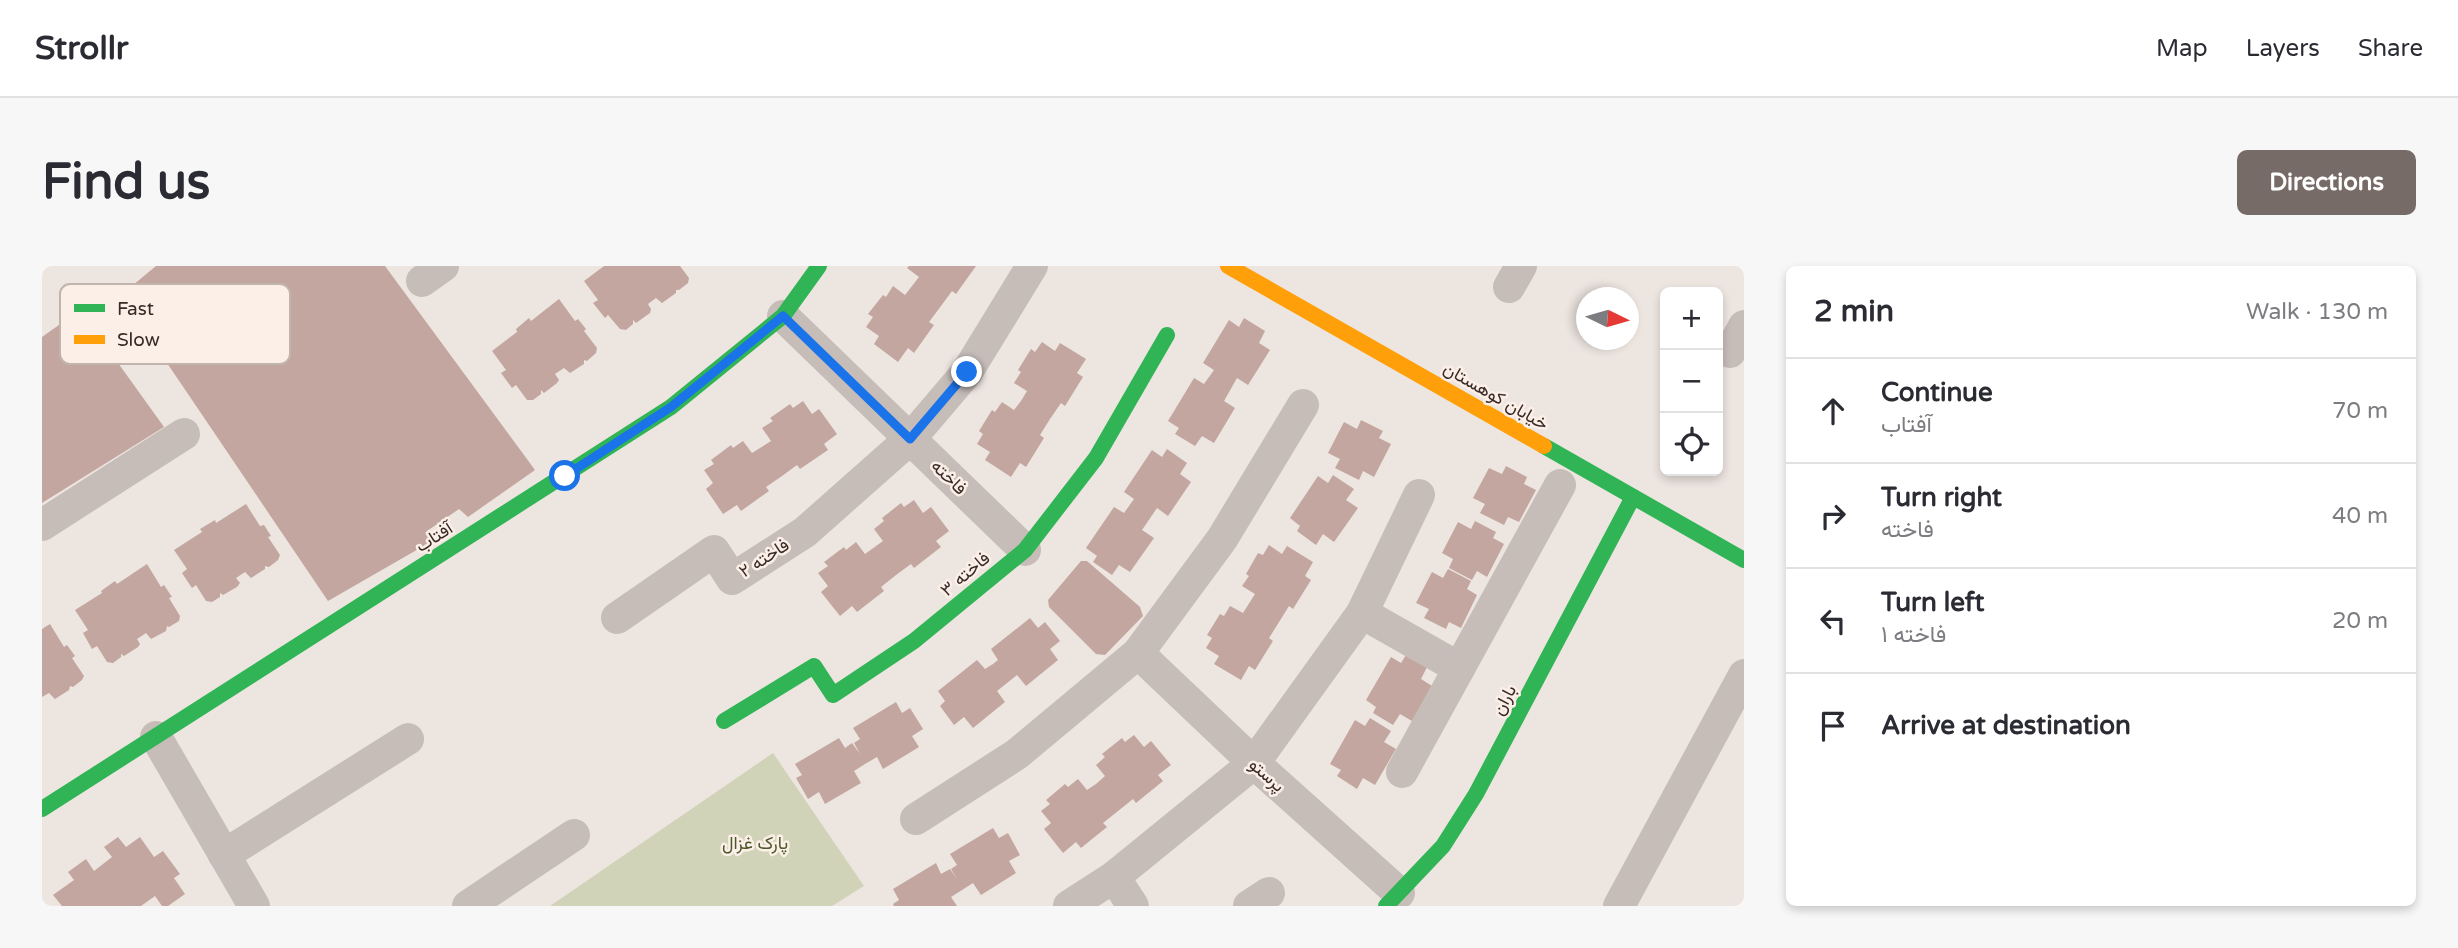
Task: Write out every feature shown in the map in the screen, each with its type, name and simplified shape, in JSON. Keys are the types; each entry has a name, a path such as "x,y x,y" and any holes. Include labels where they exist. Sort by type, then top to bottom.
{"street":[{"name":"آفتاب","path":"42,809 671,407 783,316 819,266"},
{"path":"910,439 967,372 1032,266"},
{"name":"خیابان کوهستان","path":"1230,267 1744,560"},
{"name":"فاخته","path":"783,316 1025,550"},
{"name":"فاخته ۳","path":"723,721 814,666 833,695 914,641 1025,550 1096,457 1167,335"},
{"path":"916,819 1017,754 1138,653 1222,539 1303,405"},
{"path":"42,525 184,434"},
{"name":"فاخته ۲","path":"617,618 714,551 732,579 804,532 910,439"},
{"path":"1402,772 1560,485"},
{"path":"1069,906 1114,877 1254,763 1362,613 1419,495"},
{"name":"باران","path":"1393,899 1443,846 1476,794 1633,497"},
{"path":"1362,613 1459,668"},
{"name":"پرستو","path":"1138,653 1393,899"},
{"path":"1619,906 1744,675"},
{"path":"156,737 254,906"},
{"path":"225,855 408,739"},
{"path":"468,906 574,835"},
{"path":"1114,877 1133,906"}],"green space":[{"name":"پارک غزال","path":"773,753 864,886 832,906 550,906"}],"building":[{"path":"156,266 385,266 535,470 468,517 459,509 427,531 434,540 328,601 168,364 290,364 290,284 134,284"},
{"path":"604,266 680,266 689,278 688,283 662,303 656,298 648,304 650,313 636,323 633,320 633,324 626,330 620,329 608,315 605,318 593,303 598,300 584,281"},
{"path":"976,266 956,294 952,291 929,322 934,325 914,353 908,348 898,362 874,344 879,336 866,327 873,317 868,314 883,295 886,297 893,286 905,295 919,277 907,268"},
{"path":"559,299 575,321 578,319 586,329 584,331 597,348 596,353 570,373 564,368 555,374 559,380 557,383 544,393 541,390 541,394 533,400 527,400 516,385 512,388 501,373 506,370 492,351 517,332 516,329 529,318 531,321"},
{"path":"1244,318 1265,331 1259,343 1270,350 1248,385 1237,378 1224,401 1235,408 1214,443 1202,436 1195,446 1175,434 1179,428 1168,421 1194,378 1204,384 1214,370 1203,363 1229,320 1239,327"},
{"path":"60,324 60,364 119,364 164,427 42,503 42,337"},
{"path":"1042,342 1055,351 1060,343 1086,359 1077,373 1083,377 1065,406 1061,403 1050,419 1040,435 1044,438 1026,467 1020,463 1011,477 985,460 990,452 977,444 983,434 979,431 992,410 995,412 1002,402 1014,410 1021,401 1027,391 1014,383 1021,372 1018,370 1031,349 1035,352"},
{"path":"803,401 812,414 819,409 837,434 824,444 828,450 800,469 797,465 766,487 769,491 741,511 737,505 723,514 706,489 713,483 704,470 714,464 711,460 731,445 733,448 743,441 752,453 771,441 762,428 773,421 770,418 790,404 793,408"},
{"path":"1361,420 1383,431 1379,438 1391,444 1374,477 1363,471 1359,480 1335,468 1340,459 1328,453 1344,422 1357,429"},
{"path":"1167,449 1187,463 1180,474 1191,482 1168,516 1157,508 1142,530 1154,538 1130,572 1119,565 1112,575 1093,562 1097,556 1086,548 1114,507 1124,513 1134,499 1124,492 1152,450 1162,457"},
{"path":"1506,466 1527,477 1524,484 1536,490 1519,522 1508,517 1504,525 1480,513 1485,504 1473,498 1489,468 1502,474"},
{"path":"1333,475 1354,489 1346,500 1358,508 1334,542 1323,534 1316,545 1297,531 1300,526 1290,518 1318,476 1328,483"},
{"path":"914,500 923,513 931,507 949,531 936,541 941,547 914,568 911,564 896,575 881,587 884,591 857,612 852,606 840,616 821,592 828,586 818,573 828,566 824,562 844,547 846,550 856,542 865,554 883,541 874,529 884,521 882,518 901,503 904,507"},
{"path":"246,504 260,526 264,525 271,536 268,537 280,555 278,560 269,567 265,566 265,569 251,578 245,572 236,578 240,583 237,587 223,595 220,593 220,597 212,602 206,601 196,585 192,588 182,573 187,569 174,550 202,532 200,529 215,520 216,523"},
{"path":"1475,521 1496,532 1493,538 1504,544 1487,577 1477,571 1472,580 1449,568 1453,559 1442,553 1458,522 1471,529"},
{"path":"1269,545 1282,554 1287,546 1313,562 1305,576 1311,580 1293,609 1289,606 1269,638 1273,641 1255,670 1249,666 1241,680 1214,664 1219,656 1206,648 1212,638 1207,635 1220,614 1224,616 1230,606 1243,613 1255,594 1242,586 1249,576 1246,574 1258,553 1263,555"},
{"path":"1081,561 1087,561 1140,607 1143,616 1105,655 1096,654 1049,607 1048,600"},
{"path":"147,564 161,587 164,585 172,597 169,598 180,616 179,621 167,626 166,631 151,639 146,633 137,639 140,644 138,647 124,656 121,654 113,663 107,662 97,646 92,649 83,633 88,630 75,610 115,581 117,584"},
{"path":"1448,569 1471,581 1467,589 1477,595 1461,628 1449,622 1446,629 1424,618 1429,609 1416,603 1432,572 1443,578"},
{"path":"1030,618 1038,628 1045,622 1060,641 1050,649 1058,660 1026,686 1017,675 997,691 1005,702 973,728 964,717 954,725 940,706 945,701 938,691 977,660 985,669 993,664 998,660 991,649"},
{"path":"50,624 64,647 67,645 75,656 72,658 84,676 55,699 49,693 42,697 42,629"},
{"path":"1406,655 1427,667 1421,679 1432,686 1412,721 1400,714 1393,725 1373,713 1376,707 1366,700 1391,657 1401,663"},
{"path":"896,702 902,713 910,708 923,729 912,736 919,747 883,769 877,757 865,764 854,771 861,783 825,804 819,792 808,799 796,778 802,775 795,764 839,738 845,748 852,743 860,754 854,743 860,739 853,728"},
{"path":"1370,718 1391,731 1384,742 1396,749 1375,785 1363,778 1357,789 1337,776 1341,770 1330,764 1355,720 1365,726"},
{"path":"1134,735 1144,747 1151,741 1171,765 1158,775 1163,781 1136,803 1133,799 1103,823 1107,827 1081,848 1076,842 1063,853 1044,829 1051,823 1041,811 1050,804 1046,800 1065,784 1068,787 1078,779 1087,790 1096,784 1105,776 1096,765 1105,757 1102,754 1122,738 1125,742"},
{"path":"993,828 999,838 1008,833 1020,855 1009,861 1016,873 981,895 973,883 951,897 957,906 894,906 899,900 893,889 936,863 941,874 950,869 957,879 951,869 957,865 950,854"},
{"path":"118,837 126,847 140,837 154,857 163,851 180,874 174,878 185,894 168,906 162,906 155,896 141,906 62,906 53,895 74,880 68,872 86,859 94,871 112,857 104,847"}],"traffic: fast":[{"path":"42,809 671,407 783,316 819,266"},
{"path":"724,721 814,666 833,695 914,641 1025,550 1096,458 1167,335"},
{"path":"1544,446 1744,560"},
{"path":"1386,906 1443,846 1476,794 1633,497"}],"traffic: slow":[{"path":"1228,266 1544,446"}],"route":[{"path":"565,476 671,407 783,316 910,439 967,372"}]}
